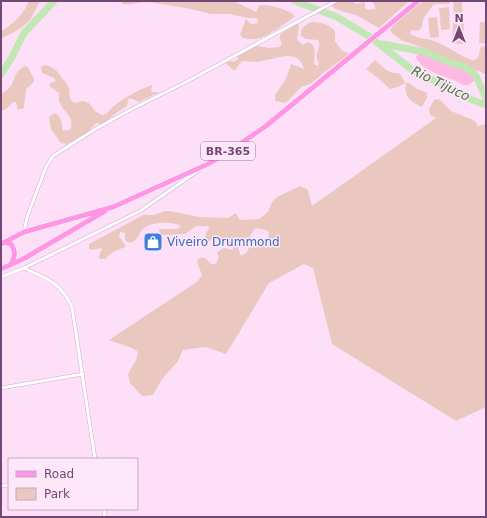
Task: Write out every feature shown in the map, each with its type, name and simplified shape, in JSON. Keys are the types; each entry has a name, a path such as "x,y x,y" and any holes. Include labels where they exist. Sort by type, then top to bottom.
{"main road":[{"name":"BR-365","path":"1,269 113,207 208,164 234,148 266,126 418,1"},
{"name":"BR-365","path":"2,243 24,232 113,207"},
{"name":"BR-365","path":"2,243 11,244 15,251 15,258 10,265"}],"street":[{"path":"24,232 27,217 46,167 53,156 111,121 198,76 336,1"},
{"path":"1,276 24,268 140,211 208,164"},
{"path":"24,268 56,283 68,298 73,313 96,458"},
{"path":"1,388 83,374"}],"green space":[{"path":"28,1 41,1 27,23 1,39 1,31 18,18 25,9"},
{"path":"121,1 234,1 256,12 259,5 277,7 293,14 294,17 281,27 265,36 256,39 248,39 243,38 240,35 246,19 251,24 258,23 257,18 248,18 229,14 211,14 186,8 147,2 122,4"},
{"path":"335,1 355,1 354,3 357,4 365,2 365,8 368,10 375,9 372,1 409,1 379,28 358,16 335,9 331,4"},
{"path":"424,1 450,1 449,4 433,5 423,19 422,27 418,31 412,30 410,33 417,37 436,42 472,60 475,60 479,56 481,47 486,46 486,75 401,40 390,31 395,23"},
{"path":"453,1 462,1 463,18 454,18"},
{"path":"449,7 450,29 441,30 439,8"},
{"path":"437,17 439,37 430,38 428,18"},
{"path":"312,22 325,24 333,29 335,31 335,41 342,51 348,53 347,56 310,84 301,87 285,103 275,101 275,95 286,79 291,64 304,69 301,62 297,58 286,56 256,62 242,61 234,71 225,62 236,61 238,59 238,53 257,46 270,48 280,47 282,44 280,35 295,23 298,23 297,39 303,45 308,42 313,46 315,51 314,64 317,66 319,64 317,56 319,45 318,40 306,39 301,36 301,31 304,27"},
{"path":"480,22 486,22 486,43 479,43"},
{"path":"453,23 464,23 463,44 452,43"},
{"path":"375,60 388,71 400,74 405,83 390,89 366,69"},
{"path":"44,65 55,69 68,85 70,97 74,103 83,101 89,103 95,111 102,115 106,114 112,107 127,97 148,86 152,85 152,92 159,92 139,102 130,98 127,106 101,125 96,123 86,134 67,144 61,143 51,129 49,117 54,113 59,117 63,131 70,130 71,121 69,115 59,102 59,93 49,86 50,83 56,81 54,78 42,73 41,67"},
{"path":"25,66 28,67 34,82 26,89 24,108 18,110 16,102 13,102 6,109 1,111 1,94 7,91 17,72"},
{"path":"406,83 409,83 417,89 427,93 427,98 422,107 414,103 407,95 405,88"},
{"path":"439,99 451,111 473,120 477,123 477,126 486,124 486,407 456,421 332,344 313,268 304,264 269,283 226,354 206,347 183,350 178,361 162,379 153,395 142,396 130,383 128,374 136,360 138,352 132,348 109,340 198,281 202,275 197,262 198,259 204,258 211,264 216,264 219,257 217,253 224,248 233,250 233,243 218,236 208,242 205,237 210,228 207,226 196,226 185,234 162,235 160,234 159,229 177,229 181,226 172,223 162,223 147,226 140,232 134,241 129,243 125,240 125,233 120,232 119,236 125,247 113,252 105,259 100,259 99,257 102,248 90,250 89,244 143,215 154,215 165,211 199,217 228,218 236,213 239,219 242,220 259,219 268,212 272,202 277,197 300,186 308,190 312,206 436,118 430,115 429,109 434,100","holes":["255,228 269,232 268,238 254,247 250,236","242,239 249,240 251,245 246,253 241,256 238,247"]}],"sand":[{"path":"418,52 466,69 473,76 474,81 468,85 463,85 425,68 416,58"}],"waterway":[{"name":"Rio Tijuco","path":"1,74 11,59 24,33 54,1"},
{"name":"Rio Tijuco","path":"295,1 337,17 370,37 415,72 470,99 486,105"},
{"name":"Rio Tijuco","path":"382,44 425,52 451,63 460,65 471,71 476,76 486,98"}],"place":[{"name":"Viveiro Drummond","path":"153,242"}]}
